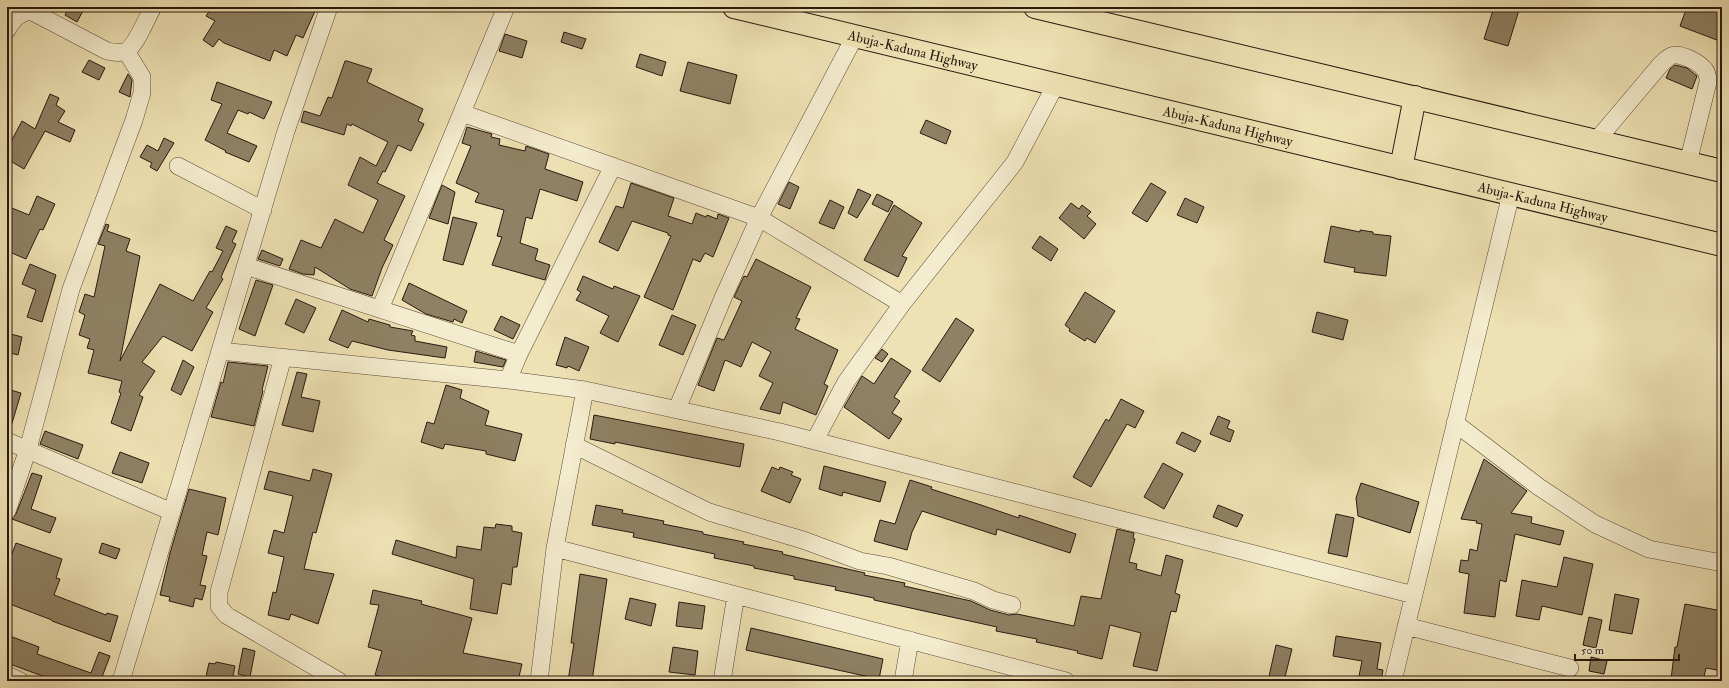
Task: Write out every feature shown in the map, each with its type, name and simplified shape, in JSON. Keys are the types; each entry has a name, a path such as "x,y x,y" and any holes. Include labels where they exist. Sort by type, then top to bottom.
{"highway":[{"name":"Abuja-Kaduna Highway","path":"734,7 1722,245"},
{"path":"1035,7 1722,171"},
{"path":"1401,168 1416,98"}],"street":[{"path":"7,30 13,19 26,9 107,51 116,53 126,51 132,46 153,7"},
{"path":"121,681 286,131 329,7"},
{"path":"380,309 506,7"},
{"path":"677,409 723,298 759,218 855,36"},
{"path":"7,511 28,449 71,288 134,120 142,93 142,78 126,51"},
{"path":"1596,141 1661,64 1674,55 1680,56 1703,67 1708,76 1708,82 1688,163"},
{"path":"815,440 846,382 902,304 1015,162 1056,84"},
{"path":"462,113 759,218 902,304"},
{"path":"178,166 263,210"},
{"path":"508,380 519,354 613,166"},
{"path":"1393,681 1511,194"},
{"path":"246,266 519,354"},
{"path":"220,351 508,380 584,390 677,409 815,440 1414,595"},
{"path":"283,357 218,592 218,606 226,615 339,681"},
{"path":"539,681 555,548 584,390"},
{"path":"1455,423 1539,487 1595,524 1649,549 1722,563"},
{"path":"7,441 172,512"},
{"path":"574,445 709,512 803,540 860,561 888,566 974,591 993,600 1012,604"},
{"path":"555,548 1066,681"},
{"path":"722,681 736,595"},
{"path":"1406,626 1570,668"},
{"path":"903,681 910,640"},
{"path":"7,676 20,681"}],"building":[{"path":"69,7 85,7 77,22 65,15"},
{"path":"212,7 307,7 315,11 303,38 296,35 287,56 274,50 270,61 224,43 219,39 213,47 203,40 215,21 206,16"},
{"path":"1494,7 1509,7 1519,10 1508,46 1484,39"},
{"path":"1687,7 1722,7 1722,42 1680,26"},
{"path":"564,32 586,39 582,49 561,42"},
{"path":"505,34 527,41 522,58 499,51"},
{"path":"640,54 666,62 662,76 636,67"},
{"path":"89,60 105,68 99,80 82,72"},
{"path":"345,61 372,69 367,82 423,109 418,121 424,124 411,151 398,145 385,172 383,171 377,183 405,196 384,240 393,245 382,268 372,296 350,289 315,267 314,275 303,274 289,269 301,240 321,248 335,219 363,233 378,200 348,185 360,157 376,166 388,142 352,124 351,126 347,124 344,135 301,122 304,111 320,116 328,97 332,98"},
{"path":"688,62 737,75 730,104 680,91"},
{"path":"1675,65 1687,68 1697,76 1692,89 1666,78 1670,69"},
{"path":"128,74 132,80 130,97 119,92"},
{"path":"217,82 272,102 264,119 249,112 248,114 238,110 227,133 257,146 249,162 225,152 226,151 205,140 222,104 211,100"},
{"path":"50,94 59,98 56,105 65,111 58,122 75,130 70,142 45,131 24,169 7,159 7,149 22,121 35,129"},
{"path":"926,120 951,131 946,144 920,133"},
{"path":"467,127 492,134 491,137 500,139 499,145 525,151 526,146 549,154 545,169 583,182 577,201 540,189 532,219 526,217 520,243 538,249 535,260 550,265 545,280 492,265 502,237 497,236 504,210 475,202 479,193 456,183 471,146 462,143"},
{"path":"164,138 174,143 157,171 150,167 152,163 140,157 147,145 158,151"},
{"path":"789,182 799,187 790,209 778,204"},
{"path":"631,183 674,198 668,216 692,224 696,213 717,219 718,214 729,218 713,257 705,253 700,262 693,259 673,310 644,297 671,236 668,235 668,233 632,221 618,251 599,242 616,206 623,208"},
{"path":"1151,183 1166,192 1147,222 1132,213"},
{"path":"442,185 455,192 448,224 429,218"},
{"path":"858,189 871,195 857,218 848,213"},
{"path":"877,194 893,202 888,212 872,204"},
{"path":"37,196 55,204 43,230 40,229 26,259 7,251 7,206 29,215"},
{"path":"1185,198 1204,207 1197,223 1177,215"},
{"path":"830,200 844,207 834,229 819,223"},
{"path":"1071,203 1079,209 1082,205 1091,212 1087,216 1096,224 1084,239 1059,218"},
{"path":"894,205 922,223 902,256 907,258 898,277 864,260"},
{"path":"453,217 477,223 463,265 443,260"},
{"path":"106,224 109,225 107,231 130,239 126,251 140,256 120,361 160,284 193,301 210,271 212,272 223,251 216,248 226,226 237,231 232,242 236,244 221,277 223,279 206,308 213,312 192,351 163,336 142,362 155,371 139,395 143,397 131,431 111,423 121,393 119,392 122,381 88,373 94,350 87,348 90,339 79,335 85,315 79,312 85,294 94,297 105,246 98,244"},
{"path":"1331,226 1391,236 1386,276 1354,272 1355,268 1324,262"},
{"path":"1040,236 1058,249 1051,261 1032,248"},
{"path":"262,250 283,259 280,266 258,259"},
{"path":"756,259 811,287 796,318 800,319 795,329 838,350 824,384 828,386 816,415 783,402 780,414 760,409 773,383 759,376 771,352 752,342 741,367 725,360 714,391 698,385 717,338 724,340 742,301 734,297 744,276 747,277"},
{"path":"30,264 56,275 42,322 27,317 36,290 22,284"},
{"path":"583,276 613,289 614,286 640,296 618,342 600,333 609,316 576,300 581,292 577,290"},
{"path":"256,280 273,285 255,336 239,329"},
{"path":"409,283 467,311 462,323 454,319 453,322 426,314 402,300"},
{"path":"1085,292 1115,311 1095,343 1087,338 1085,341 1069,331 1070,329 1065,325"},
{"path":"296,299 316,308 304,333 285,324"},
{"path":"342,310 368,322 369,319 390,325 390,327 413,331 411,335 415,336 415,341 447,347 445,358 388,350 352,341 348,348 329,340"},
{"path":"1317,312 1348,320 1343,340 1312,332"},
{"path":"672,315 696,325 683,355 659,345"},
{"path":"501,316 520,325 513,339 494,330"},
{"path":"956,318 974,330 940,382 922,370"},
{"path":"7,333 22,337 18,355 7,352"},
{"path":"565,337 589,347 579,371 568,366 567,368 556,365"},
{"path":"882,349 888,354 882,362 875,358"},
{"path":"476,351 506,360 503,367 474,362"},
{"path":"891,358 911,371 894,397 900,401 892,413 902,419 889,439 844,407 862,376 874,384"},
{"path":"183,360 194,367 181,395 171,390"},
{"path":"228,362 268,366 254,426 211,417 221,382 223,383"},
{"path":"297,372 307,374 301,397 320,401 313,432 282,425"},
{"path":"446,385 462,390 460,398 489,411 485,425 522,434 515,461 486,454 486,451 445,444 443,449 421,442 427,422 434,424"},
{"path":"7,389 21,393 10,430 7,429"},
{"path":"1121,399 1144,411 1135,428 1127,424 1091,487 1073,477 1106,419 1109,421"},
{"path":"594,415 744,444 740,467 615,442 615,444 590,439"},
{"path":"1218,416 1230,421 1227,428 1234,431 1230,442 1210,434"},
{"path":"45,431 83,445 78,459 40,444"},
{"path":"1182,432 1201,441 1195,452 1176,443"},
{"path":"120,452 149,463 142,483 112,473"},
{"path":"1484,459 1527,491 1511,513 1532,517 1531,523 1564,531 1560,545 1515,534 1506,582 1500,580 1495,617 1464,613 1469,574 1459,572 1461,560 1468,561 1470,549 1477,551 1482,524 1476,523 1477,521 1461,519"},
{"path":"1163,463 1183,474 1164,509 1144,497"},
{"path":"824,466 886,482 880,502 843,492 842,496 819,489"},
{"path":"772,467 779,470 780,467 793,472 791,475 801,479 790,503 761,491"},
{"path":"313,469 332,474 316,533 313,532 304,569 334,574 318,624 291,614 289,620 268,615 273,592 276,593 284,557 268,553 274,530 284,533 293,496 264,489 269,471 310,481"},
{"path":"32,473 42,476 31,509 56,518 50,533 12,519 16,514"},
{"path":"910,480 932,487 931,489 1019,518 1019,515 1076,534 1070,553 997,529 996,535 922,511 912,532 907,550 874,541 880,520 895,524"},
{"path":"1361,483 1419,502 1410,533 1358,516 1356,498"},
{"path":"189,489 226,498 218,535 207,532 202,555 207,556 200,585 206,586 202,600 195,598 193,607 169,601 170,597 160,595 170,553"},
{"path":"596,505 623,510 622,513 664,521 663,524 703,532 703,534 744,542 743,544 783,552 782,554 865,573 864,575 905,583 904,586 971,601 990,610 1009,615 1017,614 1074,626 1081,596 1101,599 1117,529 1134,533 1133,538 1135,539 1129,562 1137,564 1136,569 1161,576 1166,555 1183,560 1175,593 1180,595 1176,612 1171,611 1157,671 1133,666 1141,633 1110,625 1102,659 1077,653 1078,651 1036,642 1037,639 996,631 997,627 874,600 874,598 835,590 836,587 794,579 794,576 714,558 715,554 633,537 634,533 592,525"},
{"path":"1218,505 1243,515 1237,527 1213,517"},
{"path":"1336,514 1354,518 1347,557 1328,553"},
{"path":"496,524 512,526 512,531 522,533 517,567 513,567 511,585 502,583 497,614 470,609 474,579 392,554 396,540 456,558 457,546 481,550 484,527 495,528"},
{"path":"16,543 62,559 56,578 60,579 54,595 106,615 107,613 118,616 110,642 7,603 7,567"},
{"path":"102,543 120,549 116,559 99,553"},
{"path":"1564,557 1593,564 1582,615 1542,606 1539,620 1516,616 1522,580 1557,587"},
{"path":"580,574 607,579 592,681 568,681 574,643 571,643"},
{"path":"373,590 422,601 421,604 472,618 463,653 522,664 518,681 392,681 392,679 375,675 382,651 368,647 379,605 370,604"},
{"path":"1615,594 1639,599 1632,634 1609,630"},
{"path":"630,598 656,604 651,626 625,619"},
{"path":"679,602 705,606 702,629 676,626"},
{"path":"1685,604 1722,611 1722,671 1706,668 1703,681 1681,681 1671,679 1675,647 1677,647"},
{"path":"1589,617 1602,620 1596,648 1583,645"},
{"path":"751,628 883,659 879,679 746,650"},
{"path":"7,635 39,647 37,654 91,673 99,652 110,656 102,677 108,679 107,681 56,681 7,663"},
{"path":"1336,636 1381,643 1377,669 1383,670 1381,681 1358,681 1362,661 1333,656"},
{"path":"1276,645 1292,649 1284,681 1268,681"},
{"path":"673,647 698,651 695,675 669,672"},
{"path":"243,648 255,651 250,677 238,674"},
{"path":"1591,657 1607,661 1604,674 1589,671"},
{"path":"216,662 235,666 232,681 205,681 209,663 215,664"}]}
